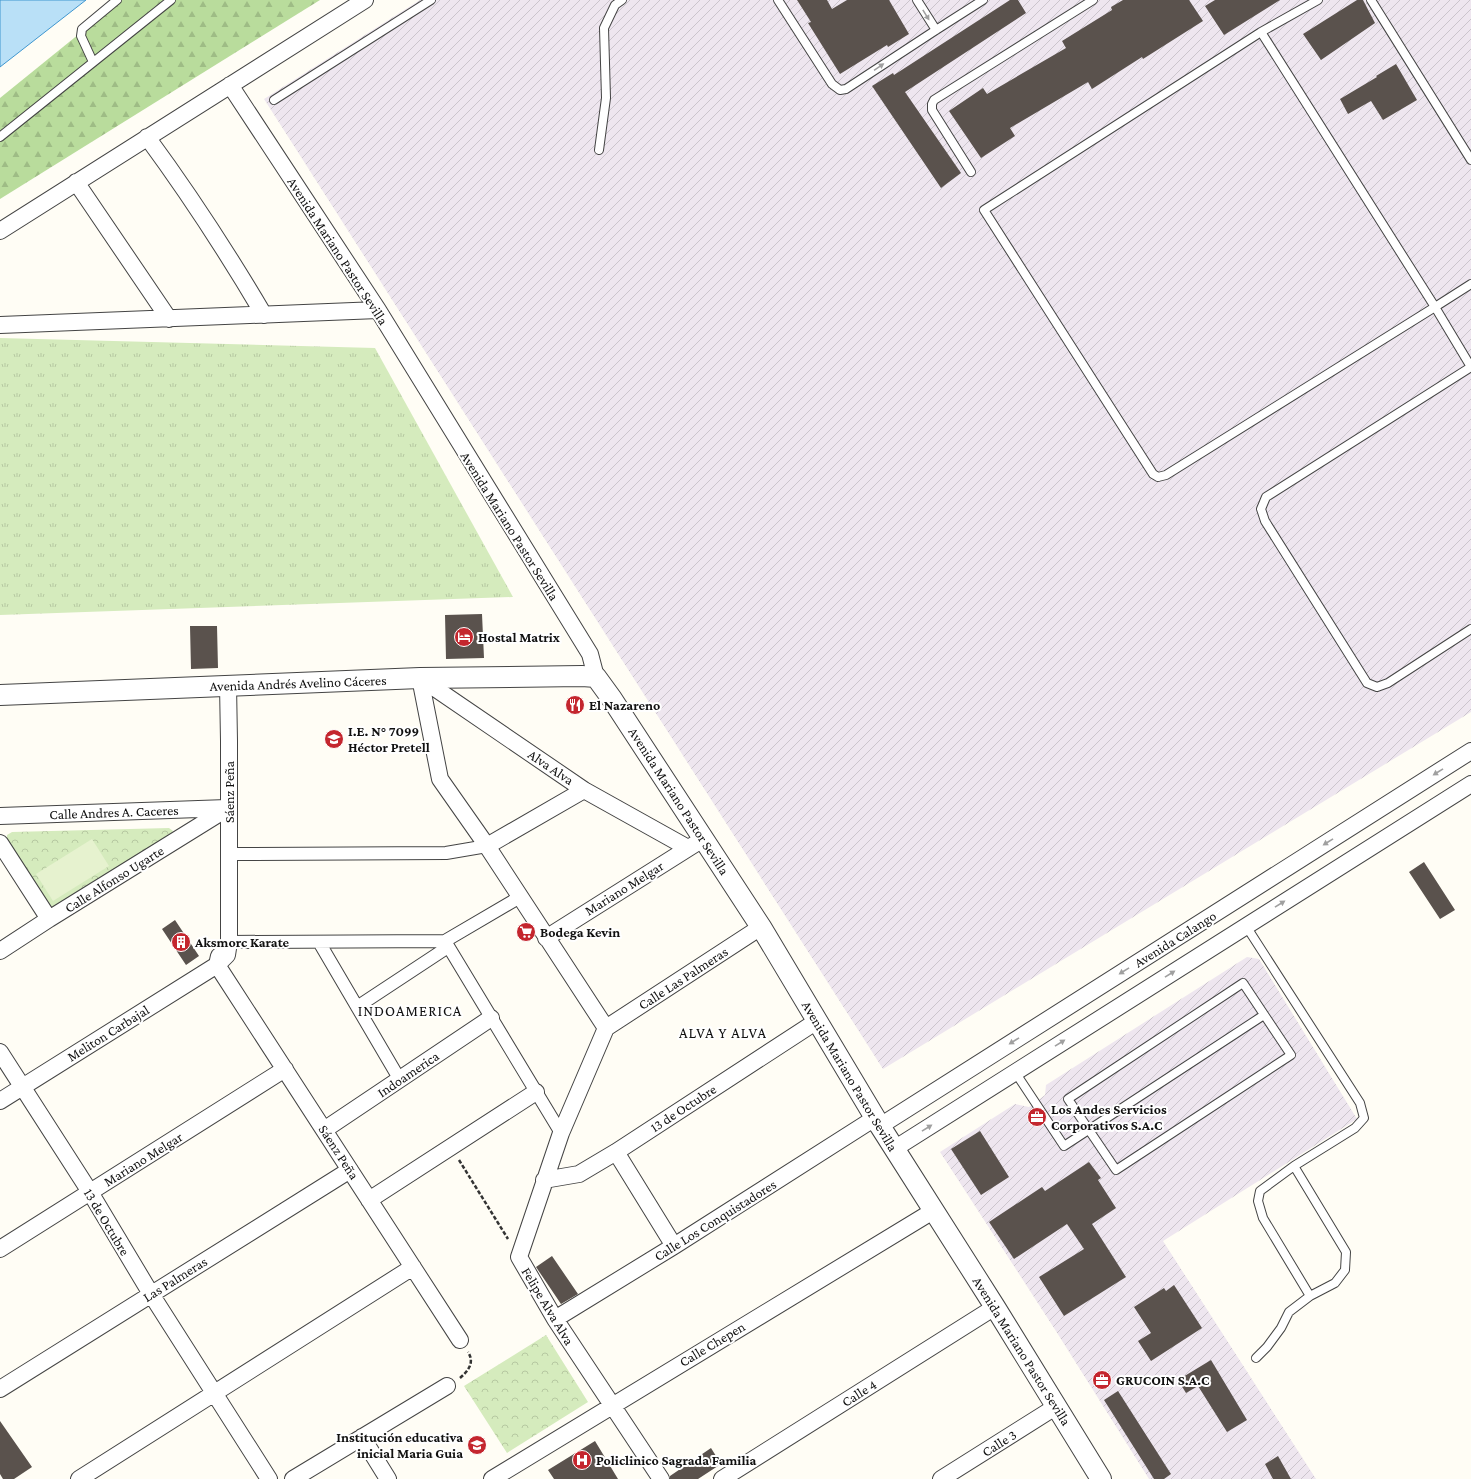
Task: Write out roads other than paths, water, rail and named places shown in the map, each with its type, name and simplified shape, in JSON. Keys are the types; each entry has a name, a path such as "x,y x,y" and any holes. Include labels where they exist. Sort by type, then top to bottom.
{"street":[{"path":"0,231 365,0"},
{"name":"Avenida Mariano Pastor Sevilla","path":"230,85 378,310 590,654 596,677 612,698 696,843 761,927 877,1122 1057,1406 1100,1479"},
{"path":"147,137 163,158 240,274 264,315"},
{"path":"76,182 169,319"},
{"path":"0,325 378,310"},
{"name":"Avenida Andrés Avelino Cáceres","path":"0,695 420,678 596,677"},
{"path":"420,678 440,779 487,846 606,1028"},
{"name":"Alva Alva","path":"420,678 584,790 696,843"},
{"name":"Sáenz Peña","path":"217,965 226,955 229,942 228,685"},
{"name":"Avenida Calango","path":"877,1122 1471,752"},
{"name":"Avenida Calango","path":"894,1149 1471,784"},
{"path":"229,854 446,853 487,846 584,790"},
{"name":"Calle Andres A. Caceres","path":"0,816 228,808"},
{"name":"Calle Alfonso Ugarte","path":"0,951 228,808"},
{"path":"0,843 49,919"},
{"name":"Mariano Melgar","path":"546,938 696,843"},
{"path":"357,1007 447,944 520,897"},
{"name":"Sáenz Peña","path":"229,899 217,965 460,1340"},
{"name":"Calle Las Palmeras","path":"606,1028 761,927"},
{"path":"229,942 447,944"},
{"path":"319,942 400,1080"},
{"path":"447,944 561,1133"},
{"name":"Meliton Carbajal","path":"0,1101 217,965"},
{"name":"Indoamerica","path":"324,1130 491,1018"},
{"name":"13 de Octubre","path":"544,1180 579,1174 616,1152 817,1021"},
{"name":"Felipe Alva Alva","path":"606,1028 561,1133 519,1257 555,1319 661,1479"},
{"name":"13 de Octubre","path":"0,1052 90,1192 151,1294 269,1479"},
{"name":"Mariano Melgar","path":"0,1249 285,1069"},
{"path":"369,1200 536,1092"},
{"name":"Calle Los Conquistadores","path":"555,1319 877,1122"},
{"path":"616,1152 674,1246"},
{"name":"Las Palmeras","path":"0,1389 350,1170"},
{"name":"Calle Chepen","path":"492,1479 933,1210"},
{"path":"79,1479 413,1267"},
{"name":"Calle 4","path":"722,1479 995,1307"},
{"path":"293,1479 448,1386"},
{"name":"Calle 3","path":"941,1479 1057,1406"},
{"path":"362,1437 388,1479"}],"lane":[{"path":"93,62 81,36 82,29 117,0"},
{"path":"0,137 171,0"},
{"path":"274,100 431,0"},
{"path":"599,150 606,98 604,28 614,5 622,0"},
{"path":"778,0 832,84 840,90 846,89 983,0"},
{"path":"917,0 936,30"},
{"path":"971,172 932,110 934,100 1093,0"},
{"path":"1318,0 1261,32 984,210 1153,474 1158,477 1166,475 1471,284"},
{"path":"1371,0 1471,160"},
{"path":"1261,32 1435,307 1471,367 1266,497 1261,509 1265,521 1367,684 1377,687 1388,683 1471,629"},
{"path":"1246,926 1360,1103 1364,1118 1355,1128 1294,1166 1260,1191 1258,1201 1263,1218 1310,1296"},
{"path":"1243,983 1291,1055 1116,1170 1089,1130 1068,1099 1243,983"},
{"path":"1015,1072 1064,1146 1264,1015"},
{"path":"1256,1358 1267,1347 1281,1328 1289,1312 1310,1296 1335,1283 1345,1270 1346,1252 1294,1166"}],"water":[{"path":"0,0 86,0 0,67"}],"place":[{"name":"Hostal Matrix","path":"464,637"},
{"name":"El Nazareno","path":"575,705"},
{"name":"I.E. N° 7099 Héctor Pretell","path":"334,739"},
{"name":"Bodega Kevin","path":"526,932"},
{"name":"Aksmorc Karate","path":"181,942"},
{"name":"Los Andes Servicios Corporativos S.A.C","path":"1037,1117"},
{"name":"GRUCOIN S.A.C","path":"1102,1380"},
{"name":"Institución educativa inicial Maria Guia","path":"477,1445"},
{"name":"Policlinico Sagrada Familia","path":"582,1460"}],"district":[{"name":"INDOAMERICA","path":"410,1011"},
{"name":"ALVA Y ALVA","path":"723,1033"}]}
